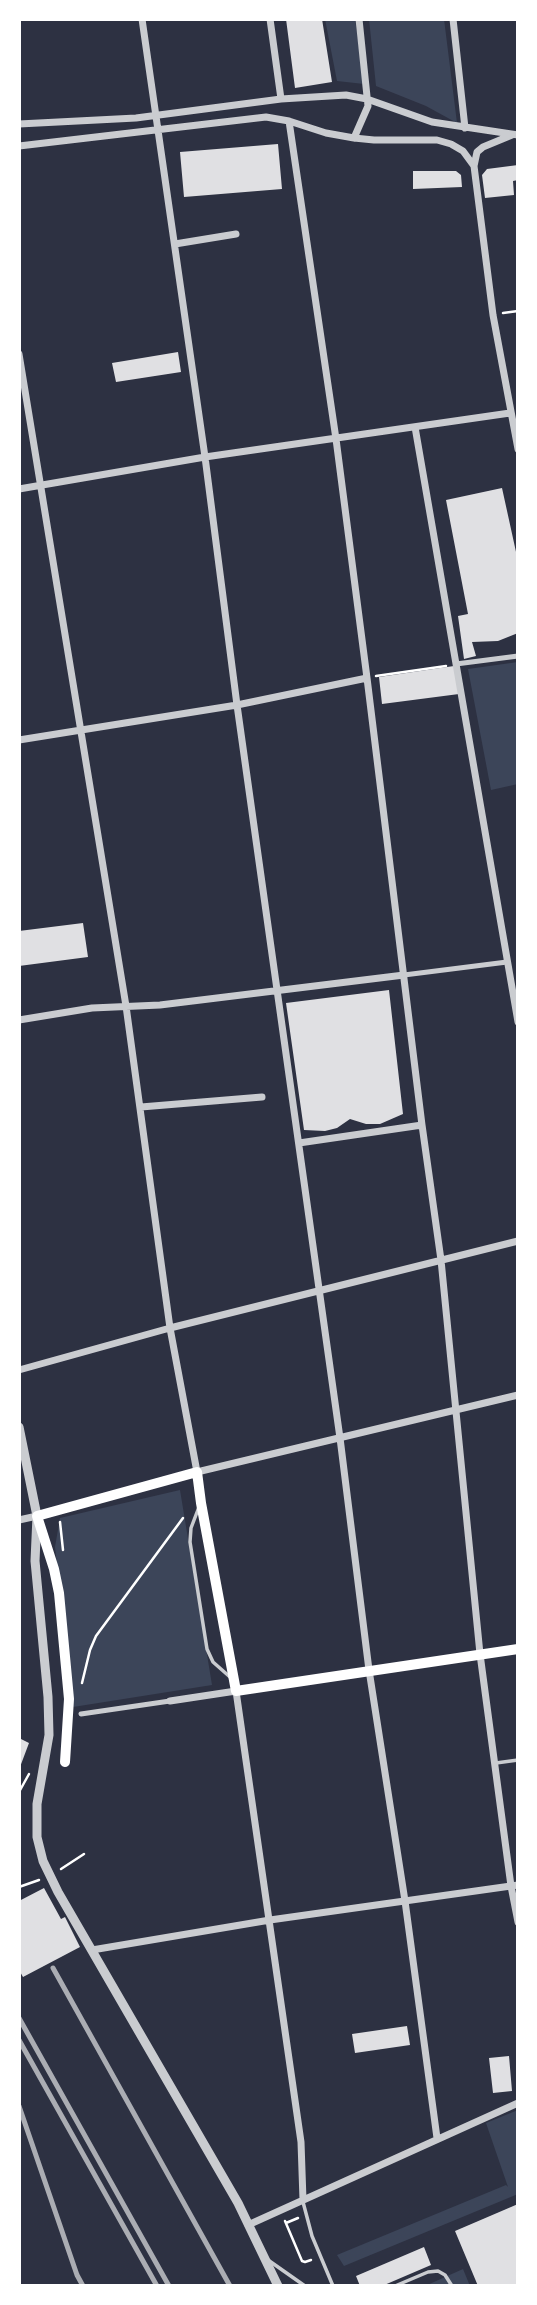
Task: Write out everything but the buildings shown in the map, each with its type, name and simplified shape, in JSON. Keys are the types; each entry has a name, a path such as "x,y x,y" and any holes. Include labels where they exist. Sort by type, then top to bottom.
{"main road":[{"path":"65,1762 69,1699 62,1618 54,1569 37,1516 197,1472 235,1686 518,1649"}],"street":[{"path":"142,19 160,131 340,1438 369,1670 405,1901 437,2138"},
{"path":"270,19 281,99"},
{"path":"354,138 366,114 367,99 359,19"},
{"path":"453,19 465,128"},
{"path":"19,124 157,116 281,99 346,95 367,99 432,121 515,135"},
{"path":"19,146 253,118 289,121 354,138 437,140 463,151 474,166"},
{"path":"289,121 336,439 367,678 441,1260 480,1654 518,1922"},
{"path":"515,135 483,147 475,157 474,166 493,315 518,449"},
{"path":"175,244 236,234"},
{"path":"19,354 127,1006 170,1328 197,1472 518,1395"},
{"path":"19,489 205,457 510,413"},
{"path":"415,427 518,1022"},
{"path":"456,664 518,656"},
{"path":"19,740 237,705 367,678"},
{"path":"19,1020 92,1008 277,992 507,962"},
{"path":"141,1107 262,1097"},
{"path":"299,1143 422,1125"},
{"path":"19,1370 170,1328 518,1241"},
{"path":"19,1427 37,1516 35,1560 50,1722 38,1788 40,1849 50,1876 231,2191 278,2286"},
{"path":"19,1520 37,1516"},
{"path":"81,1714 170,1701 235,1686 301,2142 303,2200"},
{"path":"92,1950 270,1920 514,1886"},
{"path":"248,2225 518,2103"}],"lane":[{"path":"201,1503 191,1528 190,1542 207,1649 213,1662 235,1686"},
{"path":"494,1763 518,1760"},
{"path":"303,2200 304,2215 333,2286"},
{"path":"263,2257 304,2286"},
{"path":"395,2286 428,2272 438,2271 445,2275 452,2286"}],"path":[{"path":"367,678 456,664"},
{"path":"81,1714 80,1692 96,1636 184,1516"},
{"path":"19,1887 50,1876 85,1854"},
{"path":"281,2210 302,2261 320,2256"},
{"path":"286,2223 304,2215"}],"shaded area":[{"path":"325,19 355,19 364,84 337,81"},
{"path":"369,19 444,19 457,123 426,106 376,86"},
{"path":"518,662 518,784 491,790 468,669"},
{"path":"180,1490 212,1685 73,1707 55,1547 60,1518"},
{"path":"518,2110 518,2194 344,2266 337,2255 506,2185 508,2187 486,2123"},
{"path":"463,2269 470,2286 425,2286"}],"railway":[{"path":"53,1968 230,2286"},
{"path":"19,2018 169,2286"},
{"path":"19,2040 157,2286"},
{"path":"19,2106 83,2286"}]}
